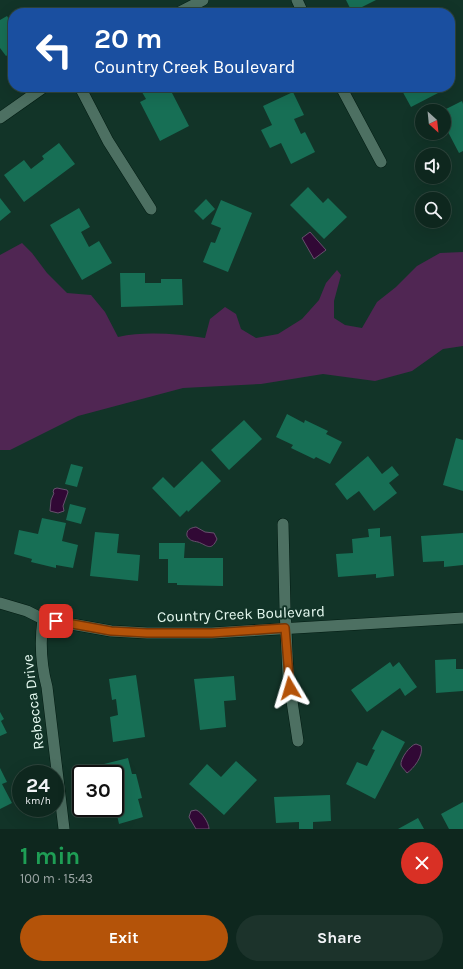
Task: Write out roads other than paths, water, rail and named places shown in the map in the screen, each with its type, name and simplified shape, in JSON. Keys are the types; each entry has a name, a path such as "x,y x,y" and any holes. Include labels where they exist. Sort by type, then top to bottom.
{"street":[{"path":"188,8 203,0"},
{"path":"0,118 37,92"},
{"path":"83,92 108,141 151,209"},
{"path":"344,92 381,162"},
{"path":"283,524 285,628 288,675 298,740"},
{"name":"Country Creek Boulevard","path":"0,603 27,611 43,619 111,631 147,633 212,633 463,618"},
{"name":"Rebecca Drive","path":"43,619 41,635 44,676 47,688 64,829"}]}
